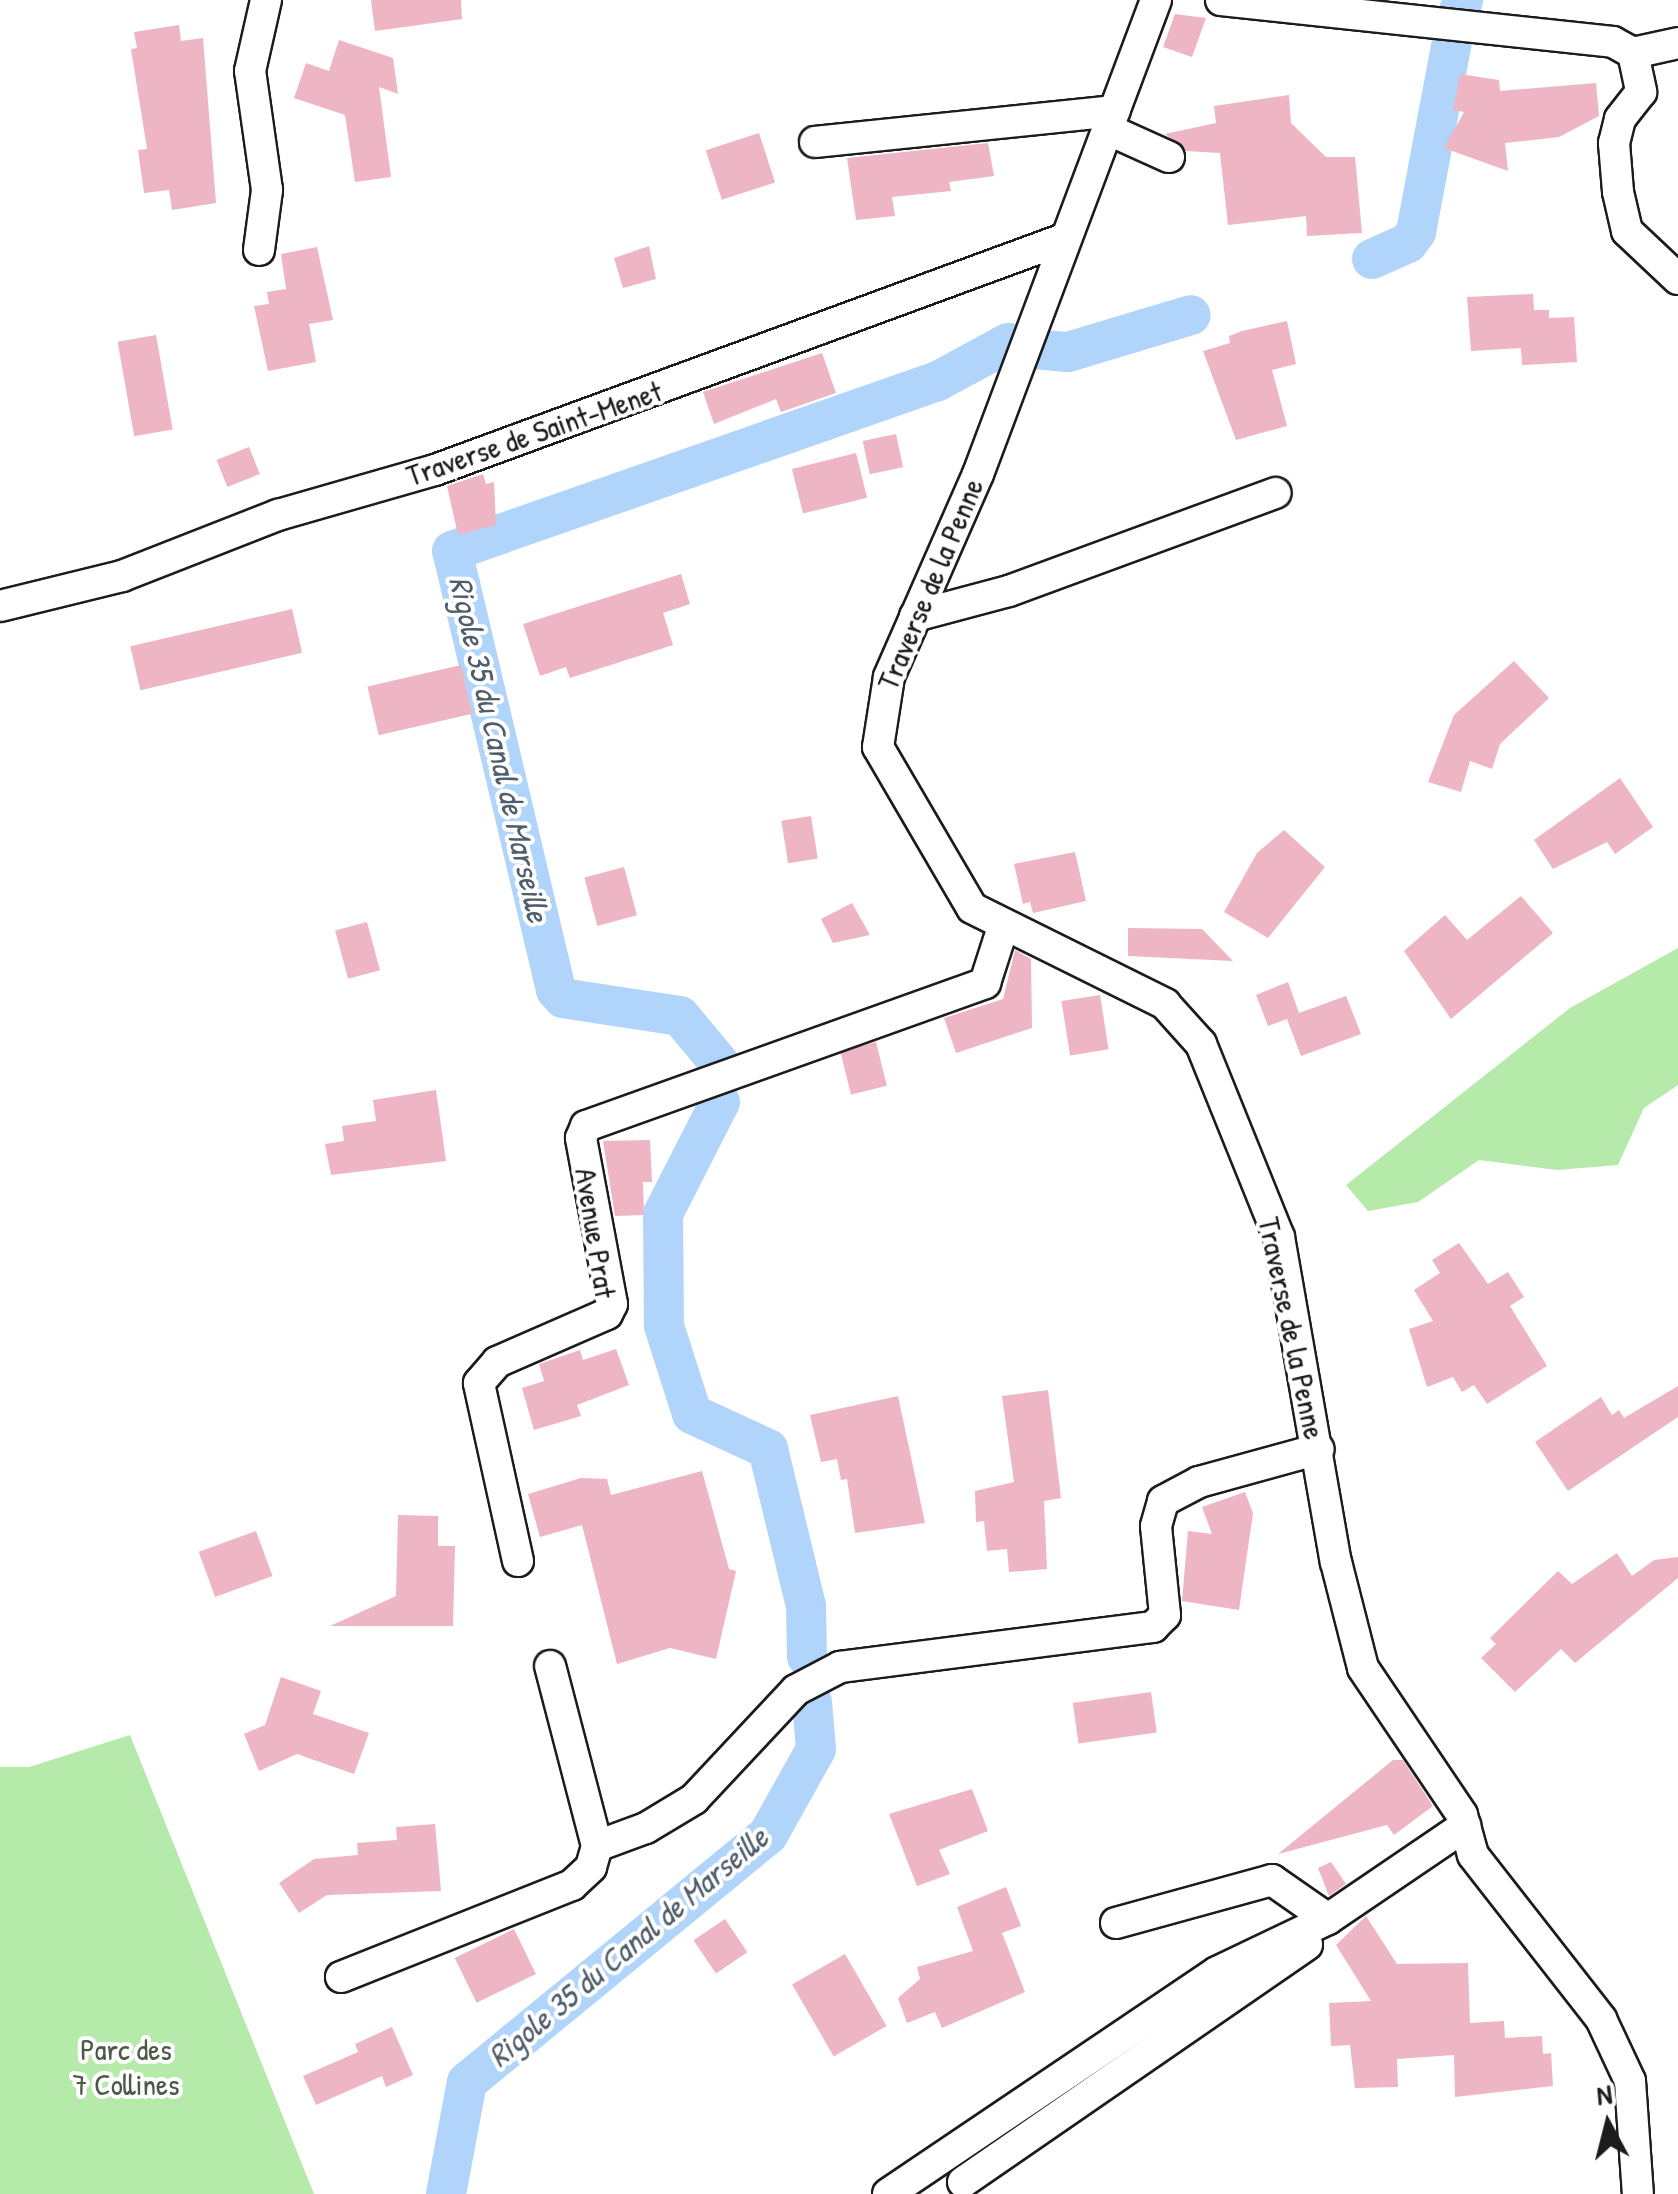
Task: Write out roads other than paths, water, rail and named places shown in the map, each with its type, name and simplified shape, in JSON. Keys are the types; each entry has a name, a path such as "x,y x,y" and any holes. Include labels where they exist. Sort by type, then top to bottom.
{"street":[{"path":"259,250 267,190 250,70 266,0"},
{"name":"Traverse de la Penne","path":"1156,0 1061,240 978,474 880,701 878,747 972,908 1165,1004 1201,1044 1279,1238 1336,1562 1362,1668 1465,1826 1473,1856 1601,2019 1630,2080 1638,2194"},
{"path":"1221,0 1613,42 1632,52 1678,42"},
{"path":"1632,52 1641,92 1620,119 1614,142 1618,192 1627,231 1678,279"},
{"path":"815,142 1110,120 1169,157"},
{"name":"Traverse de Saint-Menet","path":"0,606 122,576 278,516 435,470 1061,240"},
{"path":"915,616 1009,591 1276,493"},
{"name":"Avenue Prat","path":"518,1561 479,1383 497,1362 607,1314 612,1304 581,1138 586,1126 984,983 1003,926"},
{"path":"597,1846 646,1828 694,1799 796,1690 840,1667 1153,1628 1165,1615 1156,1526 1163,1500 1199,1482 1318,1449"},
{"path":"341,1977 572,1885 591,1866 597,1846 550,1666"},
{"path":"888,2194 1217,1972 1328,1919 1465,1826"},
{"path":"1116,1923 1272,1880 1328,1919"},
{"path":"962,2182 1226,1998 1299,1954 1328,1919"}],"waterway":[{"path":"1457,16 1463,0"},
{"path":"1372,259 1408,243 1416,232 1452,41"},
{"name":"Rigole 35 du Canal de Marseille","path":"1033,349 1068,352 1191,315"},
{"name":"Rigole 35 du Canal de Marseille","path":"720,1064 680,1016 563,998 556,990 452,551 938,381 1008,343"},
{"name":"Rigole 35 du Canal de Marseille","path":"720,1102 663,1214 664,1326 692,1414 768,1449 806,1606 807,1657"},
{"name":"Rigole 35 du Canal de Marseille","path":"446,2194 467,2082 768,1835 816,1749 812,1702"}],"park label":[{"name":"Parc des 7 Collines","path":"126,2066"}]}
